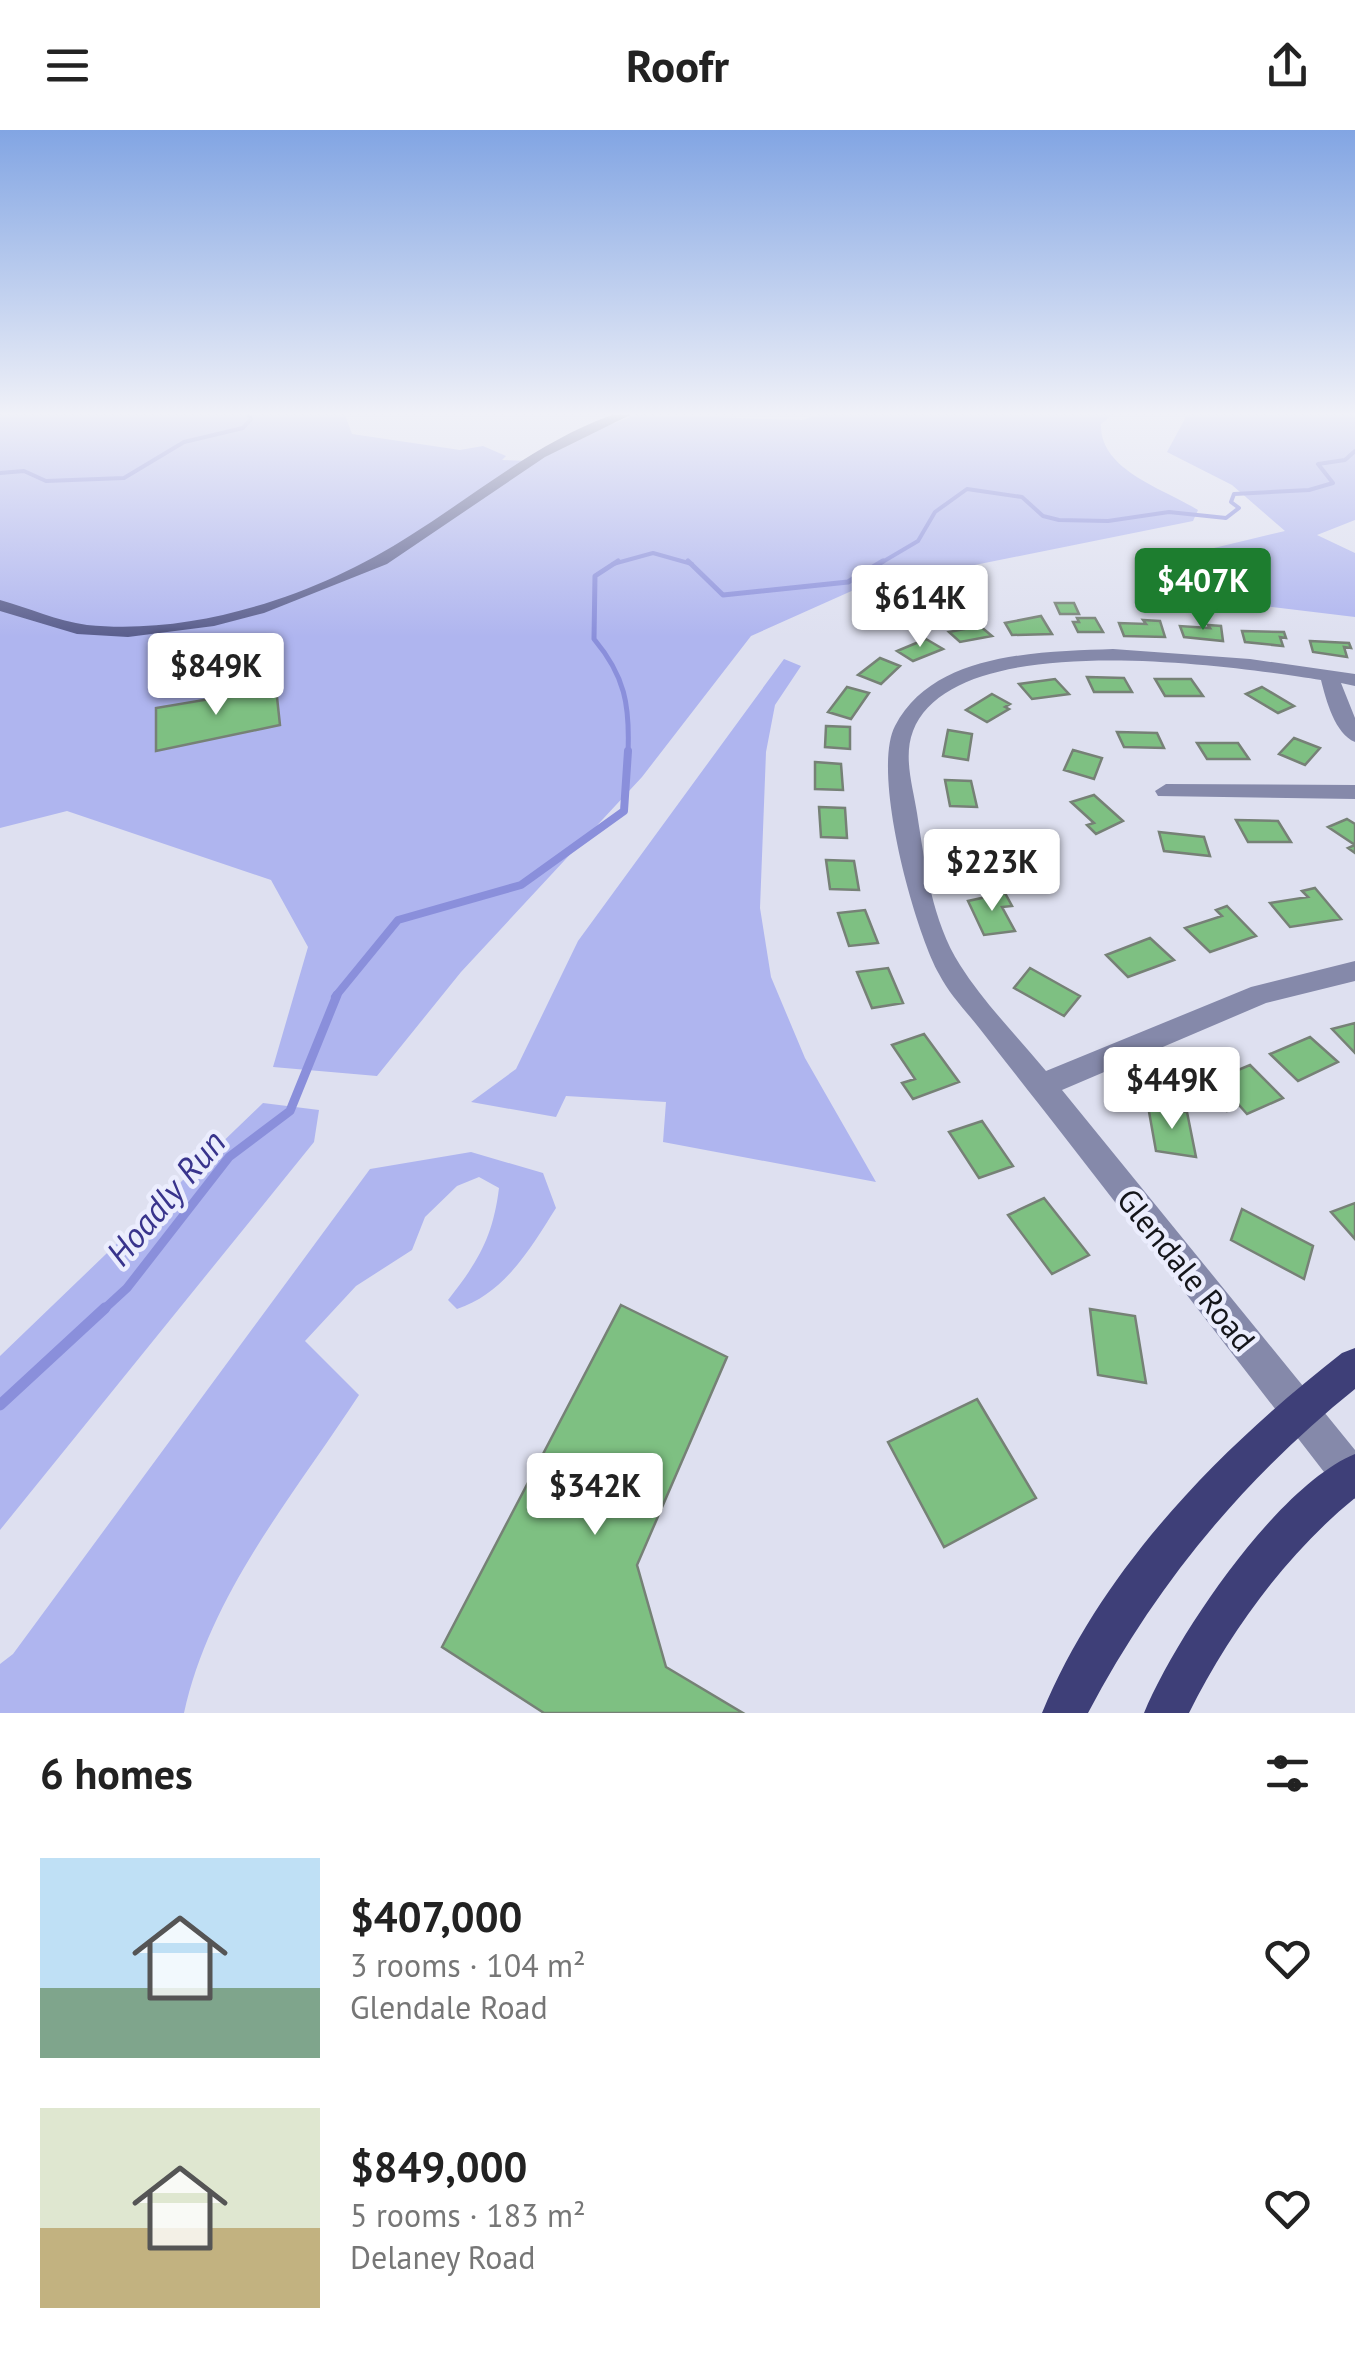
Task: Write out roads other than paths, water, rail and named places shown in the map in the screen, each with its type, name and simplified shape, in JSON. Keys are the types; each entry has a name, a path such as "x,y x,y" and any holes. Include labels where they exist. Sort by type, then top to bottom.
{"main road":[{"path":"1064,1713 1097,1648 1154,1561 1214,1489 1298,1409 1355,1366"},
{"path":"1166,1713 1234,1601 1307,1515 1354,1476"}],"street":[{"path":"0,605 63,626 107,630 192,624 263,606 378,562 483,489"},
{"name":"Glendale Road","path":"1342,678 1161,658 1030,658 966,673 917,706 905,724 899,758 922,912 951,974 1354,1476"},
{"path":"1342,678 1336,702 1355,736"},
{"path":"1166,790 1355,792"},
{"path":"1039,1087 1260,994 1355,971"}],"waterway":[{"name":"Hoadly Run","path":"879,564 918,541 935,512 967,489 1022,497 1043,516 1059,520 1108,521 1169,512 1226,518 1239,508 1231,502 1234,494 1313,489"},
{"name":"Hoadly Run","path":"614,564 653,553 691,564"},
{"name":"Hoadly Run","path":"614,564 618,561"},
{"name":"Hoadly Run","path":"691,564 723,595 848,582 883,561"},
{"name":"Hoadly Run","path":"614,564 595,576 594,639 613,666 623,692 628,751"},
{"name":"Hoadly Run","path":"335,997 398,920 521,885 624,811 628,751"},
{"name":"Hoadly Run","path":"102,1311 127,1288 229,1157 290,1111 337,995"},
{"name":"Hoadly Run","path":"0,1405 105,1308"}]}
